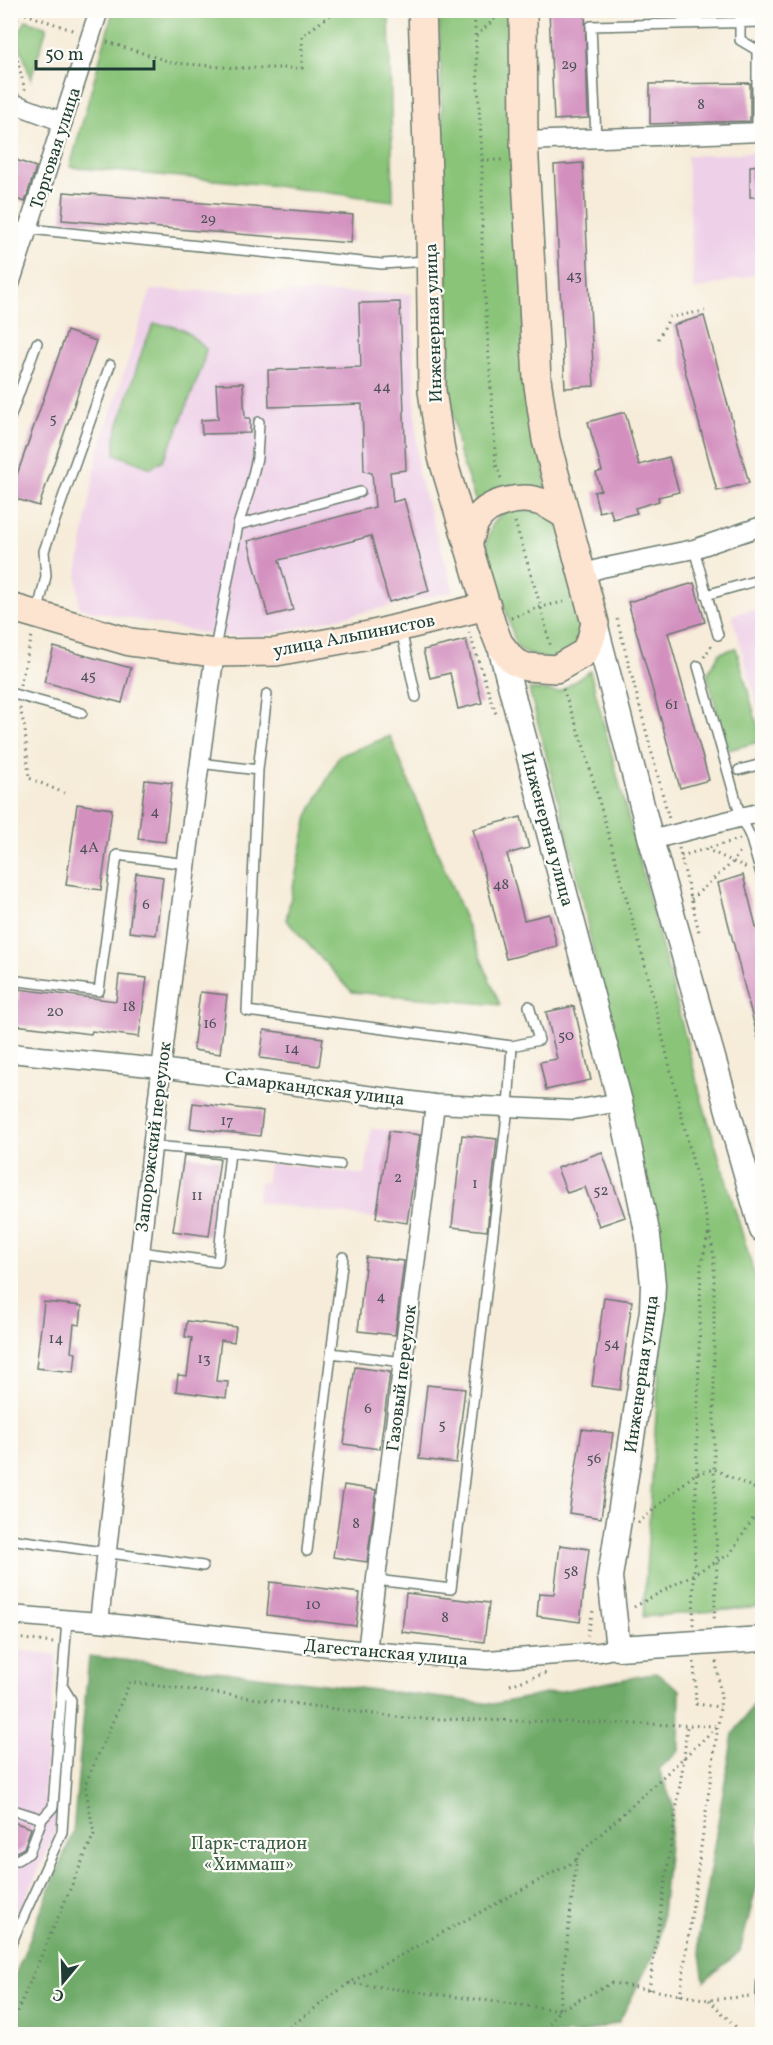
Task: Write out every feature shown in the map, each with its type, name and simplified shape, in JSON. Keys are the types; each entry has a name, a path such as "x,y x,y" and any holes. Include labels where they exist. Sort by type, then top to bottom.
{"main road":[{"name":"Инженерная улица","path":"422,10 430,231 432,391 442,457 468,546 485,622"},
{"path":"485,622 513,661 526,668 556,669 584,653 605,619 586,585 565,515 546,440 537,379 515,150 523,10"},
{"path":"468,546 476,521 488,508 508,501 519,499 542,502 565,515"},
{"name":"улица Альпинистов","path":"10,607 130,642 215,653 276,652 400,628 485,622"}],"street":[{"name":"Торговая улица","path":"10,284 99,10"},
{"path":"10,102 63,122"},
{"path":"515,150 596,138 760,132"},
{"path":"586,585 602,567 694,549 762,526"},
{"path":"605,619 762,1230"},
{"name":"Инженерная улица","path":"485,622 620,1102 648,1236 653,1284 652,1310 610,1577 609,1650"},
{"name":"Запорожский переулок","path":"99,1622 160,1068 215,653"},
{"path":"662,836 762,812"},
{"name":"Самаркандская улица","path":"10,1053 160,1068 435,1104 574,1110 620,1102"},
{"name":"Газовый переулок","path":"367,1651 435,1104"},
{"name":"Дагестанская улица","path":"10,1615 99,1622 367,1651 487,1660 762,1639"}],"lane":[{"path":"740,10 740,40 757,50 760,132"},
{"path":"596,138 591,26 762,22"},
{"path":"10,226 382,264 430,261"},
{"path":"10,418 37,343"},
{"path":"37,615 46,576 44,551 110,365"},
{"path":"215,653 238,525 257,458 259,422"},
{"path":"238,525 360,492"},
{"path":"694,549 718,635"},
{"path":"706,595 762,579"},
{"path":"400,628 416,697"},
{"path":"698,666 741,818 750,836 761,872"},
{"path":"14,694 82,713"},
{"path":"267,694 258,770 247,1011 512,1046 538,1040 529,1006"},
{"path":"199,763 258,770"},
{"path":"739,770 762,764"},
{"path":"10,980 99,991 117,855 187,864"},
{"path":"376,1580 451,1589 508,1107 512,1046"},
{"path":"151,1146 230,1152 340,1165"},
{"path":"140,1252 218,1262 230,1152"},
{"path":"307,1551 344,1257"},
{"path":"332,1353 403,1362"},
{"path":"10,1539 202,1566"},
{"path":"10,1859 17,1860 29,1853 42,1819 53,1807 67,1620"},
{"path":"10,1946 62,1832 71,1700 63,1687"},
{"path":"10,1809 42,1819"},
{"path":"762,1976 760,1995 762,2009"}],"path":[{"path":"14,10 174,63 236,68 302,68 302,36 337,10"},
{"path":"474,10 482,160 482,253 496,465 541,607 556,669 583,744 646,968 714,1257 714,1469 717,1562 703,1642 696,1704 720,1707"},
{"path":"475,37 503,10"},
{"path":"22,12 10,29 30,109"},
{"path":"482,160 515,150"},
{"path":"658,339 670,317 705,311"},
{"path":"497,720 485,622 541,607 586,585"},
{"path":"37,615 14,694 25,729 28,778 64,793"},
{"path":"605,619 662,836 681,855 700,933"},
{"path":"698,666 718,635"},
{"path":"681,855 750,836"},
{"path":"705,849 761,872"},
{"path":"691,899 733,862"},
{"path":"680,1996 721,1698 703,1642 693,1575 701,1265 709,1229"},
{"path":"617,1532 634,1526 695,1474 714,1469 762,1492"},
{"path":"632,1608 730,1554 762,1505"},
{"path":"594,1604 586,1634 609,1650"},
{"path":"10,1637 66,1644"},
{"path":"10,2028 93,1834 86,1785 130,1682 404,1718 718,1726"},
{"path":"649,1990 687,1726"},
{"path":"543,2034 559,2010 577,1856 718,1726"},
{"path":"280,2034 350,1983 577,1860"},
{"path":"350,1983 559,2010 612,1983 709,2000 760,1995"},
{"path":"709,2000 743,2034"}],"shaded area":[{"path":"762,152 762,273 694,290 687,156"},
{"path":"151,290 411,294 418,473 454,591 258,637 218,636 79,608 77,574 98,452"},
{"path":"762,607 762,723 732,615"},
{"path":"371,1128 420,1135 407,1223 257,1202 260,1182 266,1183 269,1162 365,1175"},
{"path":"11,1649 57,1655 43,1794 58,1814 54,1837 11,1931"}],"green space":[{"path":"113,11 389,11 393,201 259,184 70,167"},
{"path":"439,11 514,11 546,491 478,508 459,453 450,394"},
{"path":"26,20 47,27 31,79 17,37"},
{"path":"154,324 183,330 206,349 202,367 175,436 163,460 151,468 115,454 115,437 143,348"},
{"path":"529,505 557,524 588,627 582,644 551,658 537,657 517,648 486,545 492,525 502,513"},
{"path":"736,648 762,741 728,750 707,674 720,653"},
{"path":"590,671 701,1097 762,1299 762,1607 643,1617 664,1292 575,865 529,689 559,692"},
{"path":"390,736 500,1005 352,992 286,920 308,816 339,756"},
{"name":"Парк-стадион «Химмаш»","path":"89,1656 493,1704 656,1673 680,1690 679,1751 659,1769 673,1805 659,1944 619,2022 579,2034 11,2034 11,1985 73,1832"},
{"path":"762,1693 758,1881 740,1951 704,1981 698,1940 733,1734"}],"building":[{"path":"549,10 585,10 588,118 554,120"},
{"path":"750,83 750,121 650,124 650,84"},
{"path":"10,158 36,167 25,202 10,197"},
{"path":"583,163 594,386 565,388 554,165"},
{"path":"762,165 762,197 750,197 750,166"},
{"path":"64,192 353,215 351,243 62,220"},
{"path":"400,302 406,470 390,472 393,502 404,499 429,591 389,602 371,536 279,560 293,610 268,616 248,541 375,507 372,473 364,471 362,404 269,407 268,370 361,367 359,303"},
{"path":"704,316 749,483 717,491 673,325"},
{"path":"67,331 96,341 39,506 10,497 10,495"},
{"path":"243,383 245,418 250,418 250,433 202,434 201,420 218,419 216,384"},
{"path":"625,412 639,465 669,457 679,492 658,497 659,501 635,508 637,513 613,519 610,509 599,512 594,492 601,490 596,473 602,471 588,422"},
{"path":"694,583 705,622 668,633 709,780 680,788 628,602"},
{"path":"466,640 482,703 458,709 450,673 430,678 423,650"},
{"path":"54,647 131,668 122,703 44,682"},
{"path":"145,780 172,783 165,842 138,839"},
{"path":"77,804 112,809 101,890 66,885"},
{"path":"521,817 529,848 507,854 524,920 549,914 557,946 506,959 473,829"},
{"path":"136,873 163,877 156,935 129,932"},
{"path":"743,875 762,950 762,1039 758,1039 718,883"},
{"path":"119,975 147,978 139,1037 15,1025 19,989 116,1001"},
{"path":"200,992 227,995 220,1054 193,1050"},
{"path":"574,1006 591,1080 546,1090 540,1062 557,1059 546,1012"},
{"path":"264,1030 323,1038 319,1066 260,1058"},
{"path":"193,1103 263,1111 260,1136 190,1128"},
{"path":"389,1131 420,1135 407,1223 376,1218"},
{"path":"462,1135 497,1139 487,1231 452,1227"},
{"path":"602,1152 625,1217 599,1226 585,1187 567,1193 557,1168"},
{"path":"184,1155 220,1159 209,1236 173,1231"},
{"path":"366,1257 404,1261 395,1335 358,1331"},
{"path":"604,1297 632,1301 620,1390 592,1386"},
{"path":"44,1302 82,1306 80,1325 74,1324 71,1352 76,1353 74,1372 36,1368"},
{"path":"187,1321 236,1327 234,1342 221,1340 216,1381 228,1382 226,1398 176,1391 178,1375 187,1376 192,1338 185,1337"},
{"path":"355,1367 390,1372 380,1449 344,1444"},
{"path":"427,1385 465,1389 456,1463 419,1459"},
{"path":"582,1429 613,1433 601,1518 569,1513"},
{"path":"344,1485 376,1490 367,1562 333,1557"},
{"path":"560,1545 589,1549 580,1622 537,1616 539,1593 554,1594"},
{"path":"270,1582 360,1593 356,1626 267,1615"},
{"path":"406,1593 489,1603 484,1642 402,1632"},
{"path":"10,1821 31,1828 24,1848 17,1852 10,1850"}]}
